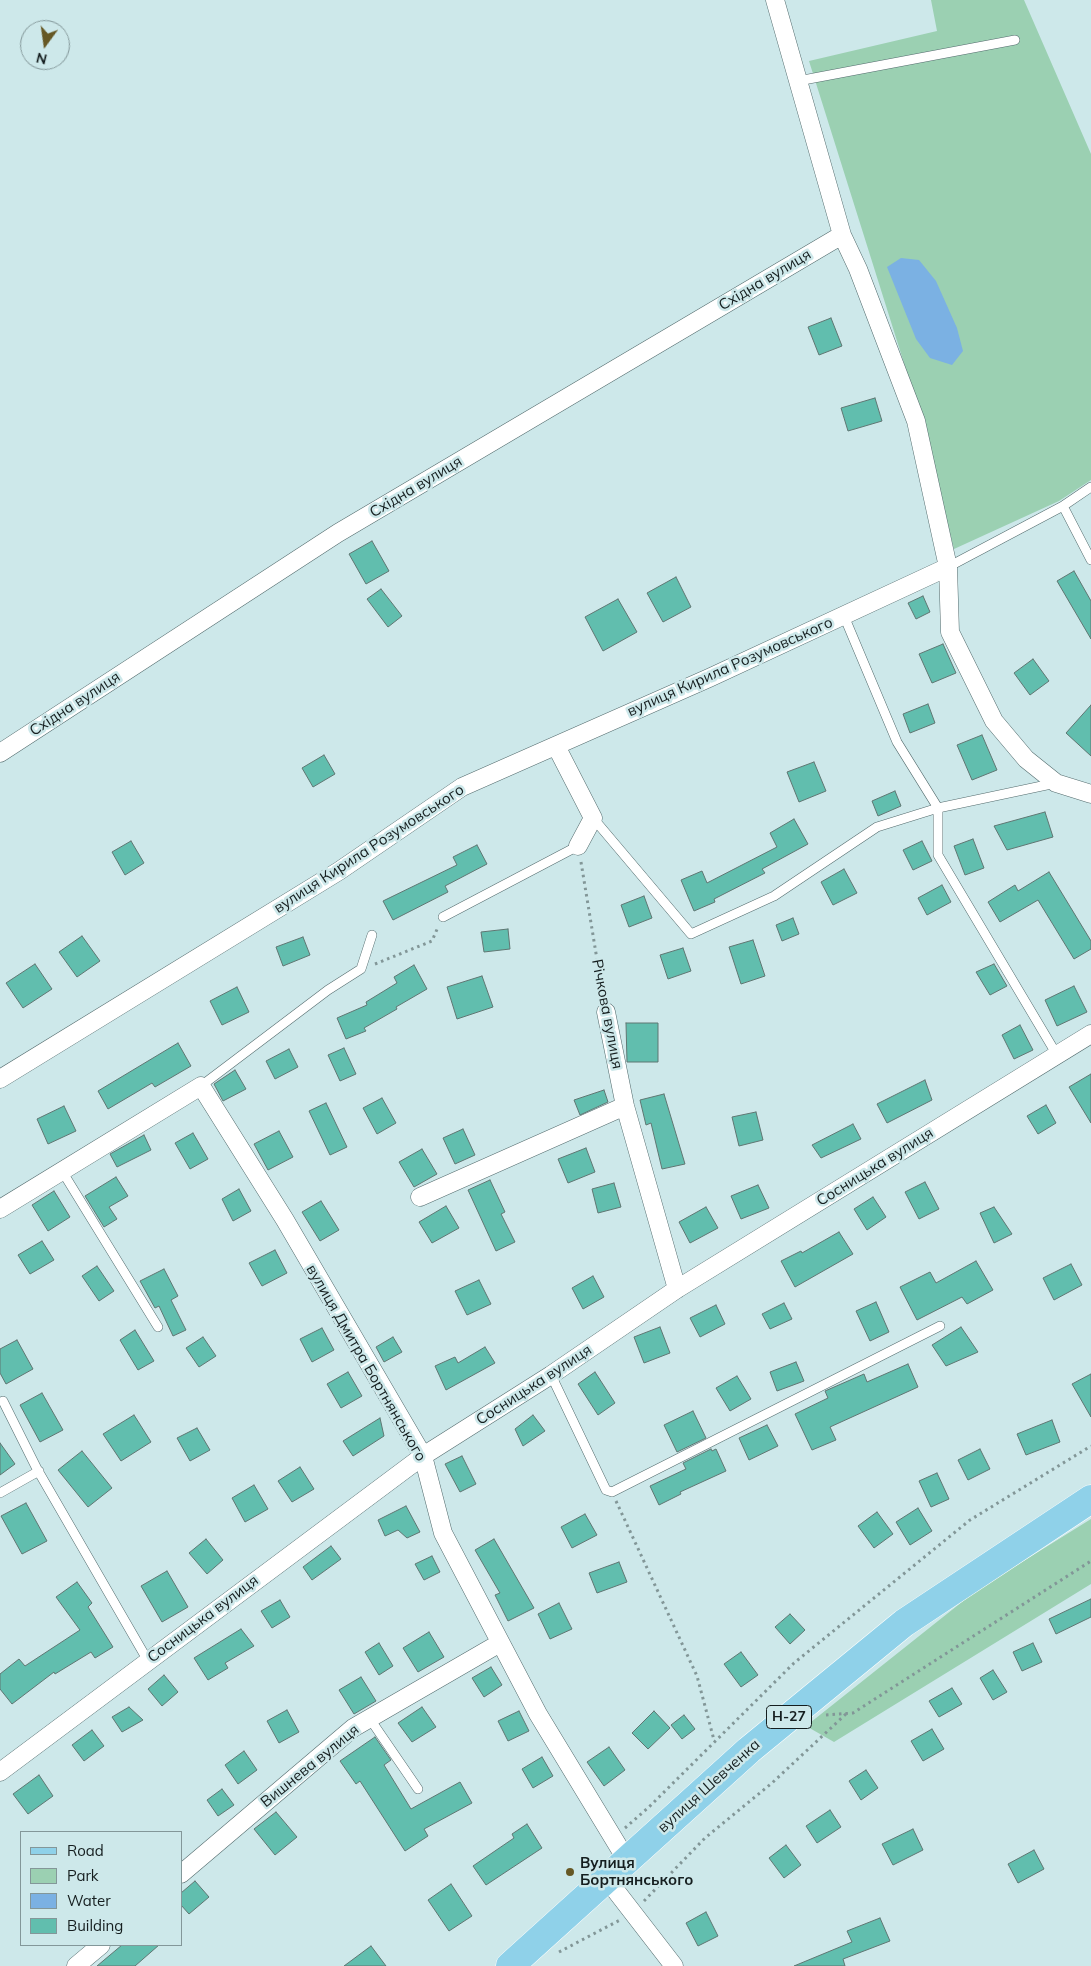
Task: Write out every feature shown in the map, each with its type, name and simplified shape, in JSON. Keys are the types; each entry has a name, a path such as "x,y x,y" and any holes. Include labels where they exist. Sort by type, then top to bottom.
{"main road":[{"name":"вулиця Шевченка","path":"510,1966 606,1878 620,1849 749,1750 904,1623 1091,1499"}],"street":[{"path":"775,0 842,235 858,269 916,421 948,567 950,632 994,721 1026,759 1056,783 1091,794"},
{"name":"Східна вулиця","path":"0,753 338,533 842,235"},
{"name":"вулиця Кирила Розумовського","path":"0,1078 339,871 462,787 844,616 948,567"},
{"path":"556,746 593,818 578,846"},
{"name":"Річкова вулиця","path":"606,1012 625,1106 677,1289"},
{"name":"Сосницька вулиця","path":"5,1764 148,1661 423,1456 551,1375 677,1289 1091,1034"},
{"path":"0,1208 201,1086"},
{"name":"вулиця Дмитра Бортнянського","path":"201,1086 285,1220 423,1456 443,1533 538,1714 620,1849"},
{"path":"420,1197 625,1106"},
{"name":"Вишнева вулиця","path":"182,1873 353,1728 500,1643"},
{"path":"606,1878 674,1966"},
{"path":"76,1966 99,1946"}],"lane":[{"path":"798,81 1015,40"},
{"path":"948,567 1063,506 1091,487"},
{"path":"1063,506 1091,560"},
{"path":"844,616 897,742 938,808 938,855 1057,1055"},
{"path":"593,818 691,934 774,896 877,827 938,808 1056,783"},
{"path":"443,918 578,846"},
{"path":"201,1086 328,990 361,969 372,935"},
{"path":"62,1170 158,1328"},
{"path":"551,1375 606,1490 612,1492 940,1326"},
{"path":"3,1401 39,1471 148,1661"},
{"path":"0,1493 39,1471"},
{"path":"370,1719 418,1789"}],"path":[{"name":"Річкова вулиця","path":"578,846 606,1012"},
{"path":"361,969 432,941 443,918"},
{"path":"620,1849 649,1808 714,1740 794,1663 970,1520 1091,1446"},
{"path":"612,1492 629,1533 658,1590 697,1676 714,1740"},
{"path":"821,1715 853,1713 1091,1561"},
{"path":"558,1953 633,1913 706,1838 772,1783 847,1713"}],"green space":[{"path":"931,0 1024,0 1091,154 1091,480 1059,501 954,549 914,395 809,61 937,31"},
{"path":"1091,1519 1091,1584 834,1742 806,1726 977,1590"}],"water":[{"path":"901,258 919,260 936,281 957,328 963,351 952,365 930,358 916,339 887,267"}],"building":[{"path":"831,318 842,346 819,355 808,327"},
{"path":"875,398 882,421 848,431 841,408"},
{"path":"372,541 389,571 366,584 349,554"},
{"path":"1074,571 1091,601 1091,639 1057,581"},
{"path":"676,577 691,607 663,622 647,593"},
{"path":"381,589 402,616 388,627 367,599"},
{"path":"923,596 930,612 916,619 908,603"},
{"path":"618,599 637,632 603,651 585,617"},
{"path":"943,644 956,673 932,683 919,654"},
{"path":"1033,659 1049,681 1030,695 1014,673"},
{"path":"928,704 935,723 910,733 903,714"},
{"path":"1091,705 1091,756 1066,733"},
{"path":"982,735 997,770 972,780 957,745"},
{"path":"324,755 335,774 313,787 302,768"},
{"path":"814,762 826,791 799,802 787,772"},
{"path":"895,791 901,806 878,816 872,801"},
{"path":"1045,812 1053,837 1007,850 994,826"},
{"path":"794,819 808,844 762,869 765,873 714,899 715,902 694,911 681,880 702,871 707,883 777,847 770,833"},
{"path":"973,839 984,868 965,875 954,846"},
{"path":"131,841 144,863 125,875 112,852"},
{"path":"922,841 932,861 913,870 903,850"},
{"path":"477,845 487,864 445,886 448,892 393,920 383,901 457,865 453,857"},
{"path":"844,869 857,893 833,905 821,882"},
{"path":"1049,872 1091,941 1091,949 1074,959 1038,900 1000,922 988,902 1015,885 1018,891"},
{"path":"942,885 951,902 927,915 918,898"},
{"path":"644,896 652,918 629,927 621,905"},
{"path":"793,918 799,934 782,941 776,925"},
{"path":"508,929 510,949 484,952 481,932"},
{"path":"82,936 100,961 77,977 59,952"},
{"path":"303,937 310,955 283,966 276,947"},
{"path":"753,940 765,976 741,984 729,947"},
{"path":"683,948 691,971 668,979 660,955"},
{"path":"35,964 52,989 23,1008 6,983"},
{"path":"994,964 1007,986 990,995 976,972"},
{"path":"414,965 427,989 364,1028 366,1031 346,1039 337,1018 367,1005 366,1002 397,983 394,977"},
{"path":"482,976 493,1007 457,1019 447,987"},
{"path":"1074,986 1087,1012 1057,1026 1045,1000"},
{"path":"237,987 249,1012 222,1025 210,1001"},
{"path":"626,1023 658,1023 658,1062 627,1062"},
{"path":"1020,1025 1033,1050 1014,1059 1002,1035"},
{"path":"178,1043 191,1066 155,1087 152,1083 108,1109 98,1091"},
{"path":"344,1048 356,1074 340,1081 328,1055"},
{"path":"289,1049 298,1067 275,1079 266,1061"},
{"path":"235,1070 246,1089 223,1101 214,1084"},
{"path":"1091,1074 1091,1123 1069,1087"},
{"path":"925,1080 932,1100 887,1123 877,1104"},
{"path":"604,1090 608,1102 580,1115 574,1100"},
{"path":"664,1094 685,1164 662,1169 651,1123 646,1125 640,1100"},
{"path":"382,1098 396,1123 377,1134 363,1108"},
{"path":"326,1103 347,1147 330,1155 309,1111"},
{"path":"1046,1105 1056,1123 1038,1134 1027,1116"},
{"path":"64,1106 76,1131 48,1144 37,1119"},
{"path":"756,1112 763,1140 739,1146 732,1117"},
{"path":"853,1124 861,1139 821,1158 812,1145"},
{"path":"463,1129 475,1155 455,1164 443,1138"},
{"path":"279,1131 293,1157 268,1170 254,1144"},
{"path":"193,1133 208,1159 190,1169 175,1143"},
{"path":"144,1135 151,1150 117,1167 110,1154"},
{"path":"586,1148 595,1172 568,1183 558,1159"},
{"path":"422,1149 437,1174 414,1187 399,1162"},
{"path":"116,1177 128,1196 109,1207 117,1219 104,1227 85,1196"},
{"path":"490,1180 505,1212 501,1214 515,1242 496,1251 468,1190"},
{"path":"925,1182 939,1209 919,1219 905,1192"},
{"path":"614,1183 621,1207 598,1213 592,1189"},
{"path":"758,1185 769,1208 741,1219 731,1196"},
{"path":"239,1189 251,1211 233,1221 222,1199"},
{"path":"54,1191 70,1217 48,1231 32,1205"},
{"path":"873,1197 886,1217 867,1230 854,1209"},
{"path":"321,1201 339,1230 320,1241 302,1212"},
{"path":"446,1206 459,1228 432,1243 419,1222"},
{"path":"706,1207 718,1228 690,1243 679,1222"},
{"path":"994,1207 1012,1234 994,1243 980,1213"},
{"path":"839,1232 853,1254 795,1287 781,1261 801,1251 802,1253"},
{"path":"42,1241 54,1260 30,1274 18,1255"},
{"path":"275,1250 287,1273 262,1286 249,1263"},
{"path":"976,1261 993,1290 967,1304 962,1297 917,1320 900,1287 930,1272 936,1283"},
{"path":"1071,1264 1082,1285 1054,1300 1043,1278"},
{"path":"97,1266 114,1291 99,1301 82,1276"},
{"path":"164,1269 178,1296 171,1300 186,1330 173,1336 159,1306 155,1308 140,1281"},
{"path":"593,1276 604,1297 583,1309 572,1288"},
{"path":"479,1280 491,1304 467,1315 455,1291"},
{"path":"876,1302 889,1332 870,1341 856,1311"},
{"path":"784,1303 792,1319 770,1329 762,1314"},
{"path":"716,1305 725,1324 700,1337 690,1318"},
{"path":"660,1327 670,1353 644,1363 634,1337"},
{"path":"961,1327 978,1352 946,1366 932,1345"},
{"path":"322,1328 334,1350 312,1362 300,1339"},
{"path":"135,1330 154,1361 138,1370 120,1340"},
{"path":"203,1337 216,1356 199,1367 186,1348"},
{"path":"393,1337 402,1352 384,1362 376,1347"},
{"path":"17,1340 33,1369 6,1384 0,1373 0,1349"},
{"path":"485,1347 495,1363 446,1390 435,1366 455,1357 458,1363"},
{"path":"796,1362 804,1381 777,1391 770,1372"},
{"path":"908,1364 918,1387 830,1427 836,1440 812,1450 795,1414 828,1398 825,1391 864,1374 867,1382"},
{"path":"348,1372 362,1396 341,1408 327,1384"},
{"path":"595,1372 615,1403 598,1415 578,1384"},
{"path":"1091,1374 1091,1417 1072,1384"},
{"path":"737,1376 751,1399 730,1411 716,1388"},
{"path":"42,1393 63,1430 40,1442 20,1405"},
{"path":"693,1411 706,1438 677,1452 664,1425"},
{"path":"134,1415 151,1442 121,1461 103,1434"},
{"path":"533,1415 545,1431 523,1446 515,1429"},
{"path":"380,1418 384,1436 353,1456 343,1441"},
{"path":"1052,1420 1060,1442 1026,1455 1017,1434"},
{"path":"767,1425 778,1446 749,1460 739,1438"},
{"path":"197,1428 210,1450 190,1461 177,1438"},
{"path":"0,1443 15,1464 0,1475"},
{"path":"711,1449 712,1451 716,1449 726,1471 680,1492 681,1494 659,1505 650,1486 686,1469 683,1463"},
{"path":"980,1449 990,1469 968,1480 958,1460"},
{"path":"82,1451 112,1488 88,1507 58,1470"},
{"path":"462,1456 476,1484 460,1492 445,1464"},
{"path":"300,1467 314,1489 292,1502 278,1481"},
{"path":"937,1473 949,1499 931,1507 919,1481"},
{"path":"254,1485 268,1509 245,1522 232,1498"},
{"path":"26,1503 47,1541 22,1554 1,1516"},
{"path":"406,1506 420,1532 407,1538 398,1530 385,1536 378,1520"},
{"path":"918,1508 932,1531 910,1545 896,1522"},
{"path":"877,1512 893,1534 874,1548 858,1526"},
{"path":"585,1514 597,1535 572,1548 561,1527"},
{"path":"206,1539 223,1560 207,1574 189,1553"},
{"path":"494,1539 534,1608 508,1621 495,1595 500,1593 475,1550"},
{"path":"331,1546 341,1559 312,1580 303,1567"},
{"path":"432,1556 440,1572 424,1580 415,1564"},
{"path":"619,1562 627,1582 597,1593 589,1573"},
{"path":"167,1571 188,1607 162,1622 141,1586"},
{"path":"77,1582 92,1603 88,1607 113,1647 95,1658 91,1652 55,1674 54,1672 12,1704 0,1689 0,1674 19,1659 25,1666 80,1630 56,1597"},
{"path":"1091,1599 1091,1617 1056,1634 1049,1619"},
{"path":"280,1600 290,1617 272,1628 261,1611"},
{"path":"559,1603 572,1629 550,1639 538,1614"},
{"path":"790,1614 805,1630 790,1644 775,1627"},
{"path":"241,1629 254,1646 225,1663 228,1668 208,1680 194,1658"},
{"path":"429,1632 444,1657 418,1672 403,1648"},
{"path":"379,1643 393,1666 379,1675 365,1652"},
{"path":"1033,1643 1042,1662 1022,1671 1013,1652"},
{"path":"741,1652 758,1675 741,1687 724,1664"},
{"path":"491,1667 502,1685 484,1697 472,1678"},
{"path":"993,1670 1007,1692 993,1700 980,1678"},
{"path":"164,1675 178,1692 162,1706 148,1689"},
{"path":"361,1677 376,1701 354,1714 339,1690"},
{"path":"952,1688 962,1704 939,1717 929,1701"},
{"path":"129,1707 143,1720 122,1732 112,1717"},
{"path":"422,1707 436,1727 412,1742 398,1723"},
{"path":"287,1710 299,1732 279,1743 267,1721"},
{"path":"519,1711 529,1731 508,1741 498,1721"},
{"path":"654,1711 670,1728 648,1749 632,1733"},
{"path":"684,1715 695,1729 682,1739 671,1725"},
{"path":"932,1729 944,1749 923,1761 911,1741"},
{"path":"92,1730 104,1746 84,1761 72,1745"},
{"path":"375,1737 391,1760 384,1765 411,1809 460,1782 472,1803 424,1829 428,1836 405,1851 360,1781 356,1784 340,1761"},
{"path":"609,1747 625,1770 604,1786 587,1762"},
{"path":"244,1751 257,1770 238,1784 225,1765"},
{"path":"542,1757 553,1776 533,1788 522,1769"},
{"path":"866,1770 878,1788 861,1800 849,1781"},
{"path":"39,1775 53,1796 28,1814 13,1794"},
{"path":"222,1789 234,1805 218,1816 207,1800"},
{"path":"830,1810 841,1827 817,1843 806,1826"},
{"path":"276,1812 297,1837 275,1855 254,1829"},
{"path":"527,1824 542,1848 486,1885 473,1866 514,1838 512,1834"},
{"path":"913,1829 923,1850 893,1865 882,1844"},
{"path":"786,1845 801,1865 784,1878 769,1858"},
{"path":"1034,1850 1044,1869 1018,1883 1008,1864"},
{"path":"195,1881 209,1897 189,1914 182,1906 182,1892"},
{"path":"451,1884 472,1916 449,1931 428,1900"},
{"path":"706,1912 718,1936 698,1946 686,1923"},
{"path":"880,1918 890,1941 843,1959 845,1966 794,1966 852,1942 847,1931"},
{"path":"121,1946 158,1946 135,1966 97,1966"},
{"path":"371,1946 386,1966 344,1966"}],"place":[{"name":"Вулиця Бортнянського","path":"570,1872"}]}
